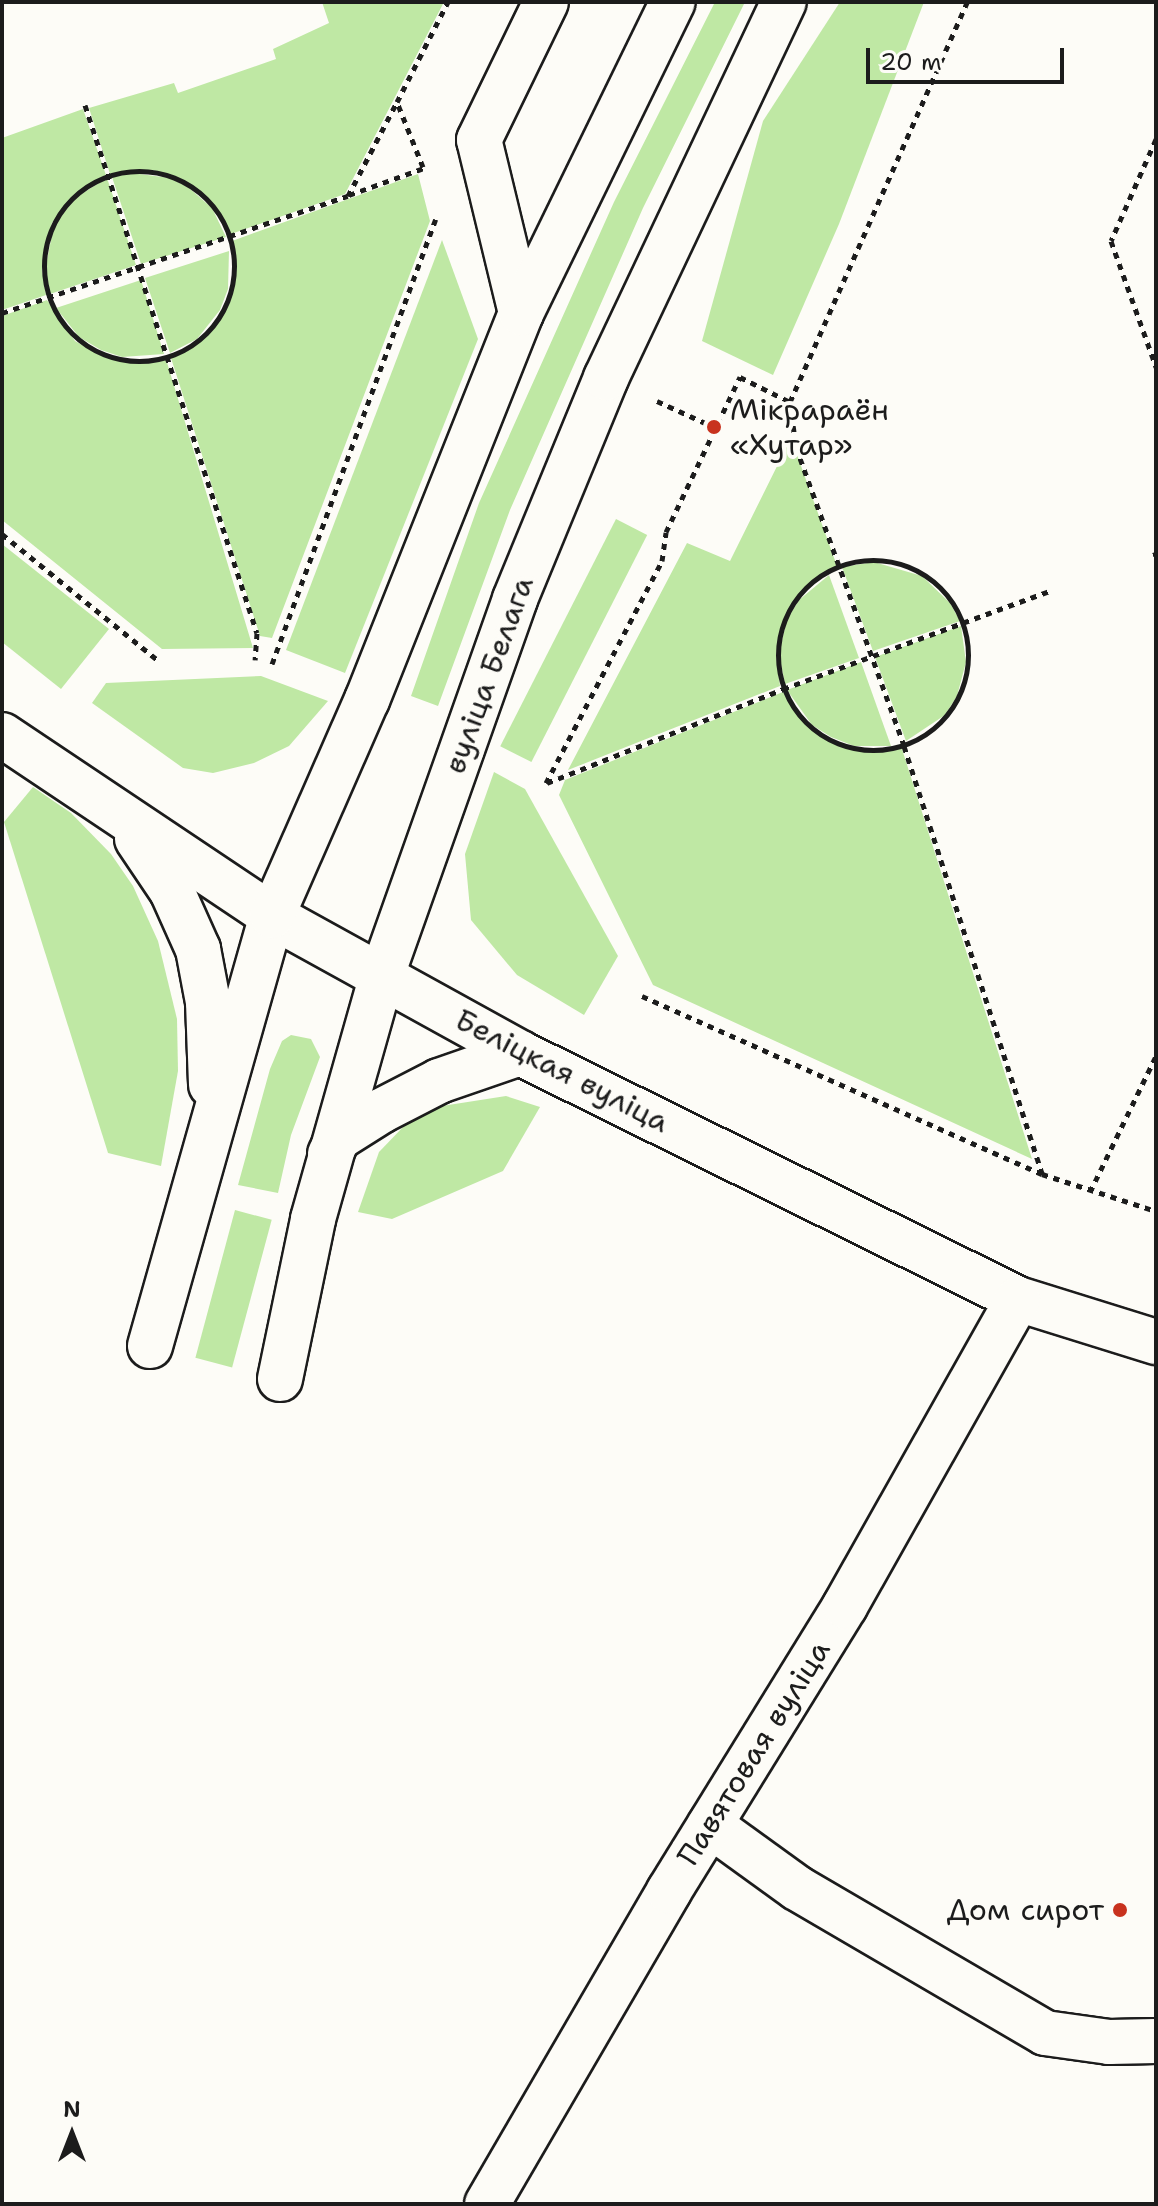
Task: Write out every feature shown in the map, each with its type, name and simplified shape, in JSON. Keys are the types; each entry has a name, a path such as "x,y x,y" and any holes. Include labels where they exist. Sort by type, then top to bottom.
{"street":[{"path":"521,313 479,140 546,2"},
{"path":"150,1346 272,916 367,700 521,313 673,2"},
{"name":"вуліца Белага","path":"280,1379 329,1156 382,975 515,599 606,378 785,7"},
{"name":"Беліцкая вуліца","path":"2,735 117,816 272,916 520,1053 1018,1299 1156,1342"},
{"path":"117,816 147,849 198,949 208,1002 213,1125"},
{"path":"329,1156 338,1138 381,1111 439,1081 520,1053"},
{"name":"Павятовая вуліца","path":"487,2204 710,1825 845,1606 1018,1299"},
{"path":"710,1825 797,1888 1045,2033 1109,2042 1156,2041"}],"path":[{"path":"348,196 448,2"},
{"path":"967,2 790,402 796,447 904,746 1042,1174"},
{"path":"397,102 427,182"},
{"path":"85,105 257,633 255,660"},
{"path":"1156,139 1111,241 1156,367"},
{"path":"2,313 229,238 424,168"},
{"path":"153,173 189,186 213,207 229,238 230,291 222,313 197,340 168,357 120,359 99,352 62,323 48,296 43,270 53,224 74,197 109,176 153,173"},
{"path":"272,664 437,224 434,210"},
{"path":"790,402 740,377 666,532 662,561 546,783 871,655 1049,591"},
{"path":"2,534 160,662"},
{"path":"873,561 905,565 938,586 962,622 968,663 959,696 938,724 904,746 877,750 830,740 811,727 783,689 778,655 785,619 797,598 839,566 873,561"},
{"path":"642,996 1042,1174 1156,1211"},
{"path":"1090,1192 1156,1056"}],"green space":[{"path":"322,2 444,2 345,194 231,234 215,206 189,184 153,170 110,174 89,108 174,83 178,93 276,59 273,49 329,23"},
{"path":"715,2 745,2 643,208 510,510 438,706 411,696 479,503 614,202"},
{"path":"840,2 924,2 839,224 773,375 702,341 763,121"},
{"path":"83,109 106,175 73,196 52,223 42,270 46,295 2,310 2,138"},
{"path":"132,173 170,178 188,187 212,208 226,237 141,264 112,177"},
{"path":"418,174 430,221 272,638 260,636 171,358 199,342 223,313 232,290 232,241"},
{"path":"107,178 136,265 50,294 45,270 54,225 75,198"},
{"path":"442,240 478,339 345,673 286,650"},
{"path":"229,251 228,289 220,310 197,339 170,353 145,278"},
{"path":"141,280 164,354 122,357 101,350 79,337 56,308"},
{"path":"47,300 75,341 98,354 121,362 166,359 253,648 162,649 2,520 2,316"},
{"path":"791,438 837,566 796,598 784,618 776,655 780,686 568,770 687,543 730,561"},
{"path":"616,519 647,535 531,762 500,746"},
{"path":"2,544 109,629 61,689 2,642"},
{"path":"874,562 922,576 950,603 960,621 873,651 842,567"},
{"path":"829,575 859,658 785,684 779,654 787,619 799,600"},
{"path":"961,626 966,662 957,696 945,715 906,741 875,657"},
{"path":"861,662 891,746 854,746 831,737 812,725 787,690"},
{"path":"261,676 328,701 289,746 254,763 213,773 183,768 92,703 106,683"},
{"path":"783,692 810,728 829,741 854,750 902,749 1032,1159 653,985 559,795 565,780"},
{"path":"494,772 525,789 618,956 584,1015 517,975 471,920 465,854"},
{"path":"33,787 71,813 111,854 133,886 158,941 177,1019 178,1071 161,1166 108,1153 4,822"},
{"path":"291,1035 311,1039 320,1057 291,1135 278,1193 238,1185 270,1069 282,1041"},
{"path":"506,1096 540,1107 503,1171 392,1219 358,1212 379,1152 405,1125 442,1106"},
{"path":"235,1210 272,1220 232,1368 195,1358"}],"place":[{"name":"Мікрараён «Хутар»","path":"714,427"},
{"name":"Дом сирот","path":"1120,1910"}]}
